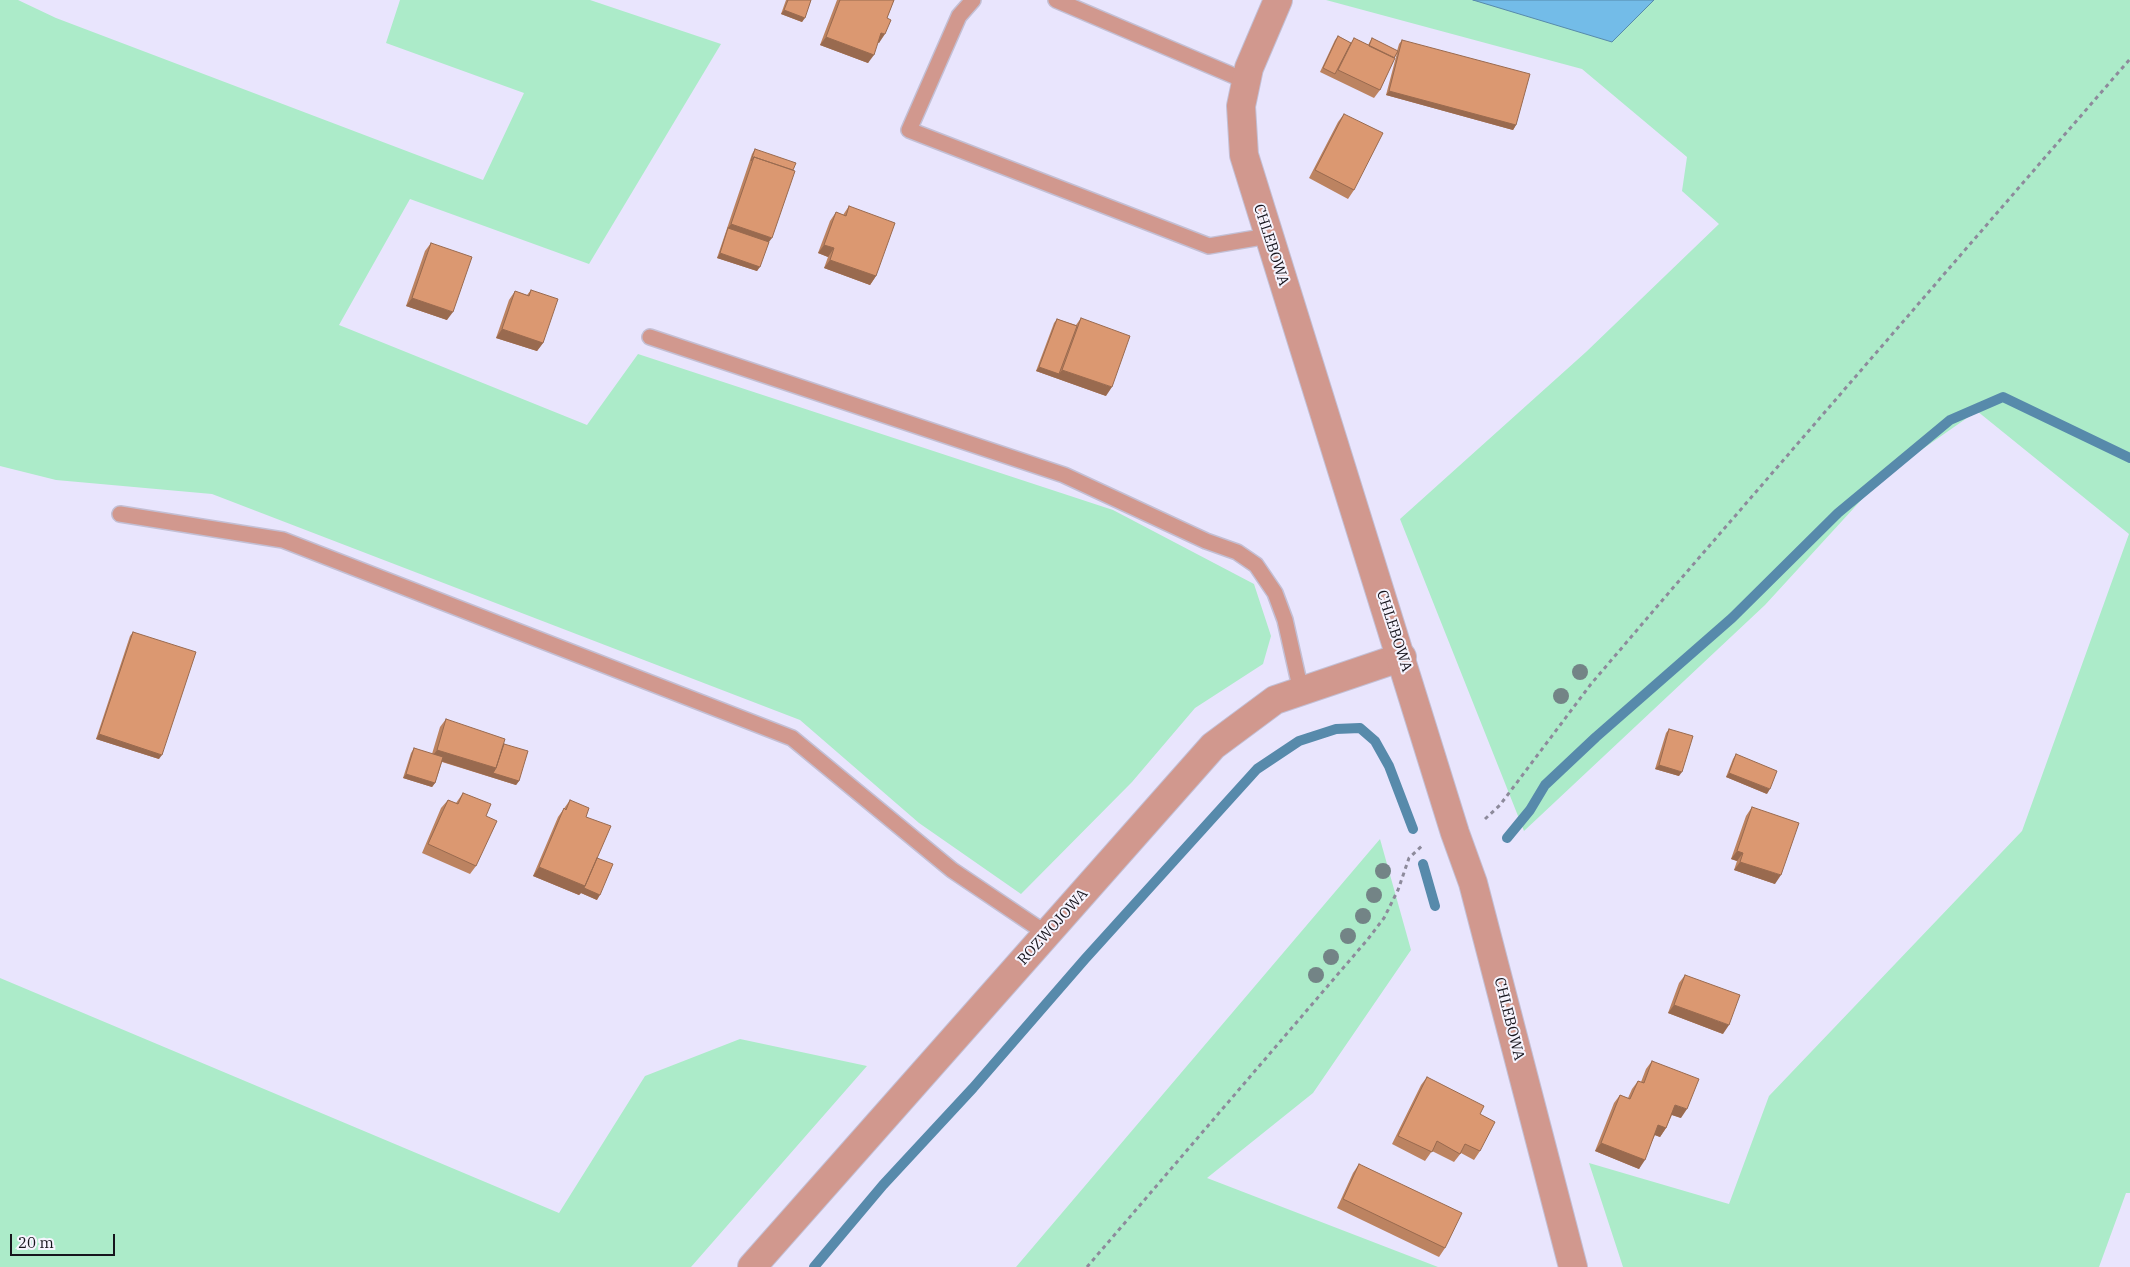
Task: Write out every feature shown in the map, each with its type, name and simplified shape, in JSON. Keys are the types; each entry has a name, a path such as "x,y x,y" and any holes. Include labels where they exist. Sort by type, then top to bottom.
{"street":[{"name":"CHLEBOWA","path":"1278,0 1249,68 1246,81 1241,106 1244,155 1402,657 1455,833 1476,892 1573,1267"},
{"name":"ROZWOJOWA","path":"752,1267 1213,746 1275,700 1402,657"}],"lane":[{"path":"973,0 959,16 909,130 1209,246 1268,236"},
{"path":"1056,0 1246,81"},
{"path":"650,337 1064,475 1206,541 1237,552 1256,565 1276,593 1301,691"},
{"path":"120,514 283,540 792,738 952,870 1047,934"}],"path":[{"path":"1087,1267 1368,939 1384,918 1398,890 1409,858 1415,850 1424,844 1479,823 1500,805 1546,742 1610,662 2130,59"}],"green space":[{"path":"0,0 18,0 56,18 483,180 524,93 386,43 400,0 590,0 721,44 589,264 410,199 339,325 587,425 638,354 1113,510 1254,584 1271,636 1263,664 1195,708 1132,782 1021,894 919,823 800,720 212,494 56,480 0,466"},
{"path":"1326,0 2130,0 2130,1193 2126,1193 2099,1267 1623,1267 1589,1163 1729,1204 1769,1096 2022,831 2129,534 1977,411 1914,455 1864,497 1765,605 1524,831 1400,519 1586,352 1719,224 1682,191 1687,157 1582,69"},
{"path":"1380,839 1411,950 1313,1093 1207,1178 1438,1267 1016,1267"},
{"path":"0,978 559,1213 645,1076 740,1039 867,1066 691,1267 0,1267"}],"water":[{"path":"1473,0 1654,0 1612,42"}],"building":[{"path":"788,0 811,0 805,18 784,10"},
{"path":"840,0 894,0 887,18 891,20 885,34 881,33 874,55 826,37"},
{"path":"1338,36 1351,43 1335,74 1323,68"},
{"path":"1354,38 1395,58 1380,90 1338,70"},
{"path":"1372,38 1398,51 1394,58 1369,46"},
{"path":"1402,40 1530,74 1516,125 1389,91"},
{"path":"1344,114 1383,133 1354,190 1315,170"},
{"path":"755,149 796,163 793,170 754,157 751,161"},
{"path":"754,157 795,171 772,238 731,224"},
{"path":"849,206 895,223 876,276 830,260 834,248 824,245 836,212 846,216"},
{"path":"728,228 769,242 760,267 720,253"},
{"path":"431,243 472,257 453,312 412,298"},
{"path":"531,290 558,299 543,343 502,329 515,291 529,296"},
{"path":"1081,318 1130,336 1112,387 1062,370"},
{"path":"1057,319 1077,326 1059,374 1039,367"},
{"path":"133,632 196,652 162,755 99,734"},
{"path":"446,719 505,739 496,768 437,750"},
{"path":"1669,729 1693,736 1682,772 1659,765"},
{"path":"504,744 528,751 519,781 493,773"},
{"path":"414,748 443,757 435,783 406,774"},
{"path":"1736,754 1777,771 1770,789 1729,773"},
{"path":"463,793 491,804 486,816 497,821 476,866 428,844 448,800 458,804"},
{"path":"570,800 589,808 586,817 611,826 585,886 539,867 564,808 566,810"},
{"path":"1752,807 1799,823 1781,875 1740,862 1743,853 1737,851"},
{"path":"597,858 613,864 600,895 584,888"},
{"path":"1685,975 1740,995 1729,1025 1674,1005"},
{"path":"1652,1061 1699,1079 1687,1109 1675,1105 1666,1128 1658,1125 1645,1160 1601,1143 1620,1095 1630,1099 1638,1081 1644,1083"},
{"path":"1427,1077 1484,1106 1480,1114 1495,1122 1480,1151 1465,1144 1460,1154 1437,1141 1432,1152 1398,1136"},
{"path":"1359,1164 1462,1213 1445,1248 1343,1199"}],"waterway":[{"path":"1507,838 1530,810 1545,785 1596,737 1732,618 1838,513 1950,420 2003,397 2130,458"},
{"path":"814,1267 883,1185 973,1088 1085,959 1257,769 1299,741 1336,729 1360,728 1375,741 1389,766 1413,829"},
{"path":"1423,864 1435,906"}]}
